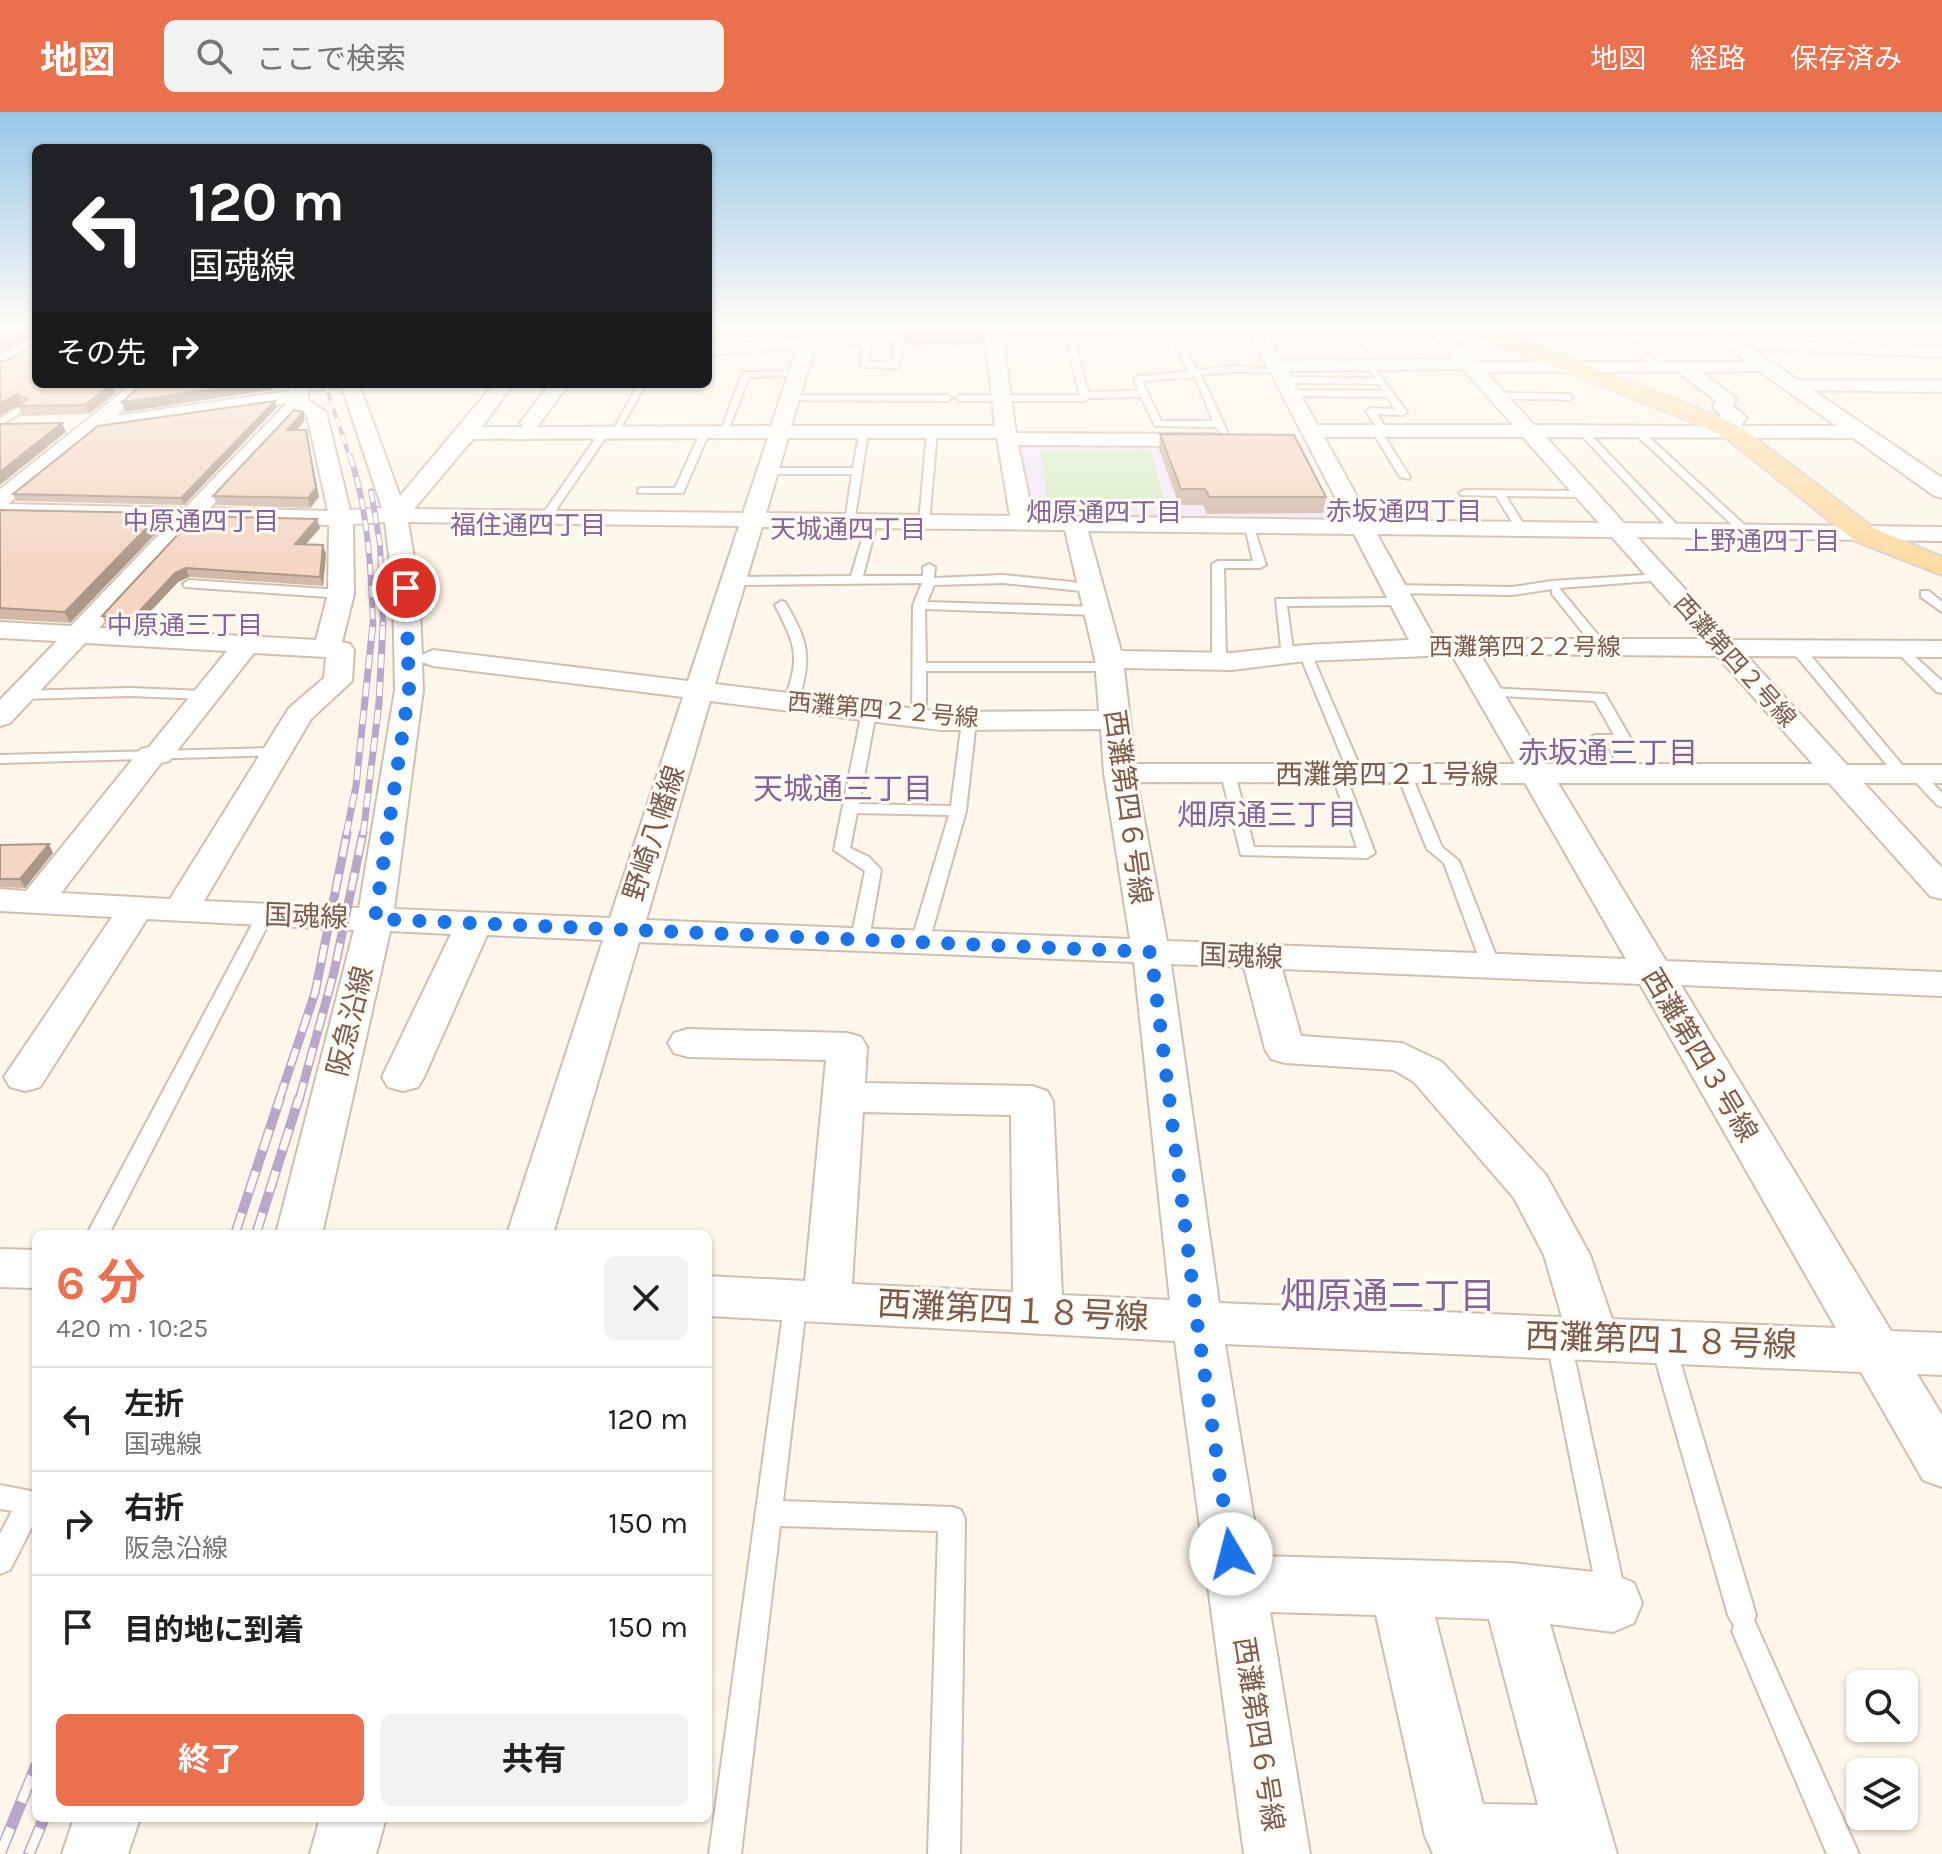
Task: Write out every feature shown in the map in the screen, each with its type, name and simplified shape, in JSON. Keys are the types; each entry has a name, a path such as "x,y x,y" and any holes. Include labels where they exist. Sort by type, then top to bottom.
{"main road":[{"path":"1672,406 1721,426 1865,535 1942,567"}],"street":[{"path":"0,500 115,406"},
{"path":"63,424 93,424 211,406"},
{"path":"0,717 70,636 190,513 288,406"},
{"path":"311,406 316,412 341,518 341,594 327,649"},
{"name":"阪急沿線","path":"300,1230 375,919 409,690 406,588 396,515 357,406"},
{"path":"396,515 487,406"},
{"path":"530,423 543,406"},
{"name":"野崎八幡線","path":"531,1230 787,406"},
{"path":"1003,406 1023,524"},
{"name":"西灘第四３号線","path":"1298,406 1398,596 1488,692 1942,1463"},
{"name":"西灘第四２号線","path":"1507,406 1942,889"},
{"path":"1721,426 1737,418 1723,406"},
{"path":"1822,406 1942,490"},
{"path":"0,424 27,416"},
{"path":"1287,441 1380,431 1637,431 1721,426 1859,432"},
{"path":"467,433 1228,435"},
{"path":"0,511 341,518 396,515 1942,534"},
{"name":"西灘第四６号線","path":"1075,524 1109,663 1120,773 1151,952 1197,1322 1277,1854"},
{"path":"0,630 340,650 338,681 299,714 181,910"},
{"path":"36,902 246,645"},
{"name":"西灘第四２２号線","path":"1109,663 1219,661 1443,647 1942,649"},
{"name":"西灘第四２２号線","path":"433,658 919,718 969,721 1115,720"},
{"name":"西灘第四２１号線","path":"1120,773 1920,774"},
{"name":"国魂線","path":"0,900 265,915 1942,984"},
{"path":"25,1077 123,907"},
{"path":"403,1077 474,923"},
{"path":"1260,957 1285,1049 1402,1057 1415,1064 1428,1072 1530,1187 1567,1255 1576,1338"},
{"path":"688,1043 847,1047 843,1097 811,1300"},
{"path":"843,1097 1032,1101 1038,1313"},
{"path":"0,1268 32,1269"},
{"name":"西灘第四１８号線","path":"712,1296 1197,1322 1942,1354"},
{"path":"1236,1583 1511,1591 1613,1603"},
{"path":"1398,1587 1458,1836 1582,1846 1511,1591"},
{"path":"95,1854 106,1822"},
{"path":"343,1854 352,1822"}],"lane":[{"path":"545,518 627,406"},
{"path":"642,491 679,491 728,406"},
{"path":"1150,406 1158,424 1228,435"},
{"path":"1213,406 1228,435"},
{"path":"1398,406 1402,412 1371,411 1405,477"},
{"path":"1582,431 1676,530"},
{"path":"1637,431 1746,532"},
{"path":"856,579 861,522 857,471 863,432"},
{"path":"924,523 932,432"},
{"path":"768,471 857,471"},
{"path":"1464,493 1585,494"},
{"path":"1499,493 1521,528"},
{"path":"1219,661 1218,564 1260,565 1248,525"},
{"path":"733,581 928,576 1003,579 1094,600"},
{"path":"919,718 922,667 919,605 928,576"},
{"path":"1228,774 1247,852 1367,853 1347,774 1297,655 1280,602 1512,591 1552,585 1660,578"},
{"path":"189,584 341,594"},
{"path":"1556,591 1602,647"},
{"path":"1925,594 1942,608"},
{"path":"919,605 1094,600"},
{"path":"781,605 803,645 803,667 791,702"},
{"path":"1797,648 1920,774 1942,802"},
{"path":"1902,649 1942,689"},
{"path":"922,667 999,669 1109,663"},
{"path":"20,695 130,692 205,695"},
{"path":"1488,692 1600,697 1624,739 1595,739 1614,774"},
{"path":"860,939 873,870 863,860 842,850 869,712"},
{"path":"920,942 958,811 969,721"},
{"path":"0,759 276,752"},
{"path":"1404,774 1435,849 1451,861 1491,966"},
{"path":"850,808 958,811"},
{"path":"100,1230 265,915"},
{"path":"725,1854 769,1513 811,1300"},
{"path":"1576,1338 1613,1603"},
{"path":"1662,1341 1744,1623 1843,1854"},
{"path":"0,1497 31,1502 0,1561"},
{"path":"769,1513 952,1519 944,1854"}],"shaded area":[{"path":"1017,443 1302,444 1337,519 1031,517"}],"green space":[{"path":"1151,450 1165,507 1048,507 1041,451"}],"building":[{"path":"238,406 270,406 181,498 13,494 98,426"},
{"path":"294,410 303,412 287,430 306,430 316,488 308,498 213,496"},
{"path":"62,423 0,472 0,424"},
{"path":"1160,434 1294,435 1326,497 1209,497 1205,489 1181,489"},
{"path":"0,510 161,513 65,612 0,608"},
{"path":"195,516 317,519 295,544 323,545 320,577 186,568 175,573 133,618 102,616"},
{"path":"49,844 20,879 0,879 0,845"}],"railway":[{"path":"333,406 350,458"},
{"path":"350,456 365,518 373,624"},
{"path":"371,491 380,544 383,624"},
{"path":"346,835 356,786 373,624"},
{"path":"363,835 379,703 383,624"},
{"path":"279,1100 315,993 347,833"},
{"path":"299,1100 334,972 363,833"},
{"path":"236,1230 280,1098"},
{"path":"257,1230 299,1098"},
{"path":"0,1854 32,1776"},
{"path":"29,1854 42,1822"}],"district":[{"name":"赤坂通四丁目","path":"1404,511"},
{"name":"畑原通四丁目","path":"1104,512"},
{"name":"中原通四丁目","path":"201,521"},
{"name":"福住通四丁目","path":"528,525"},
{"name":"天城通四丁目","path":"848,529"},
{"name":"上野通四丁目","path":"1762,541"},
{"name":"中原通三丁目","path":"185,625"},
{"name":"赤坂通三丁目","path":"1608,753"},
{"name":"天城通三丁目","path":"843,789"},
{"name":"畑原通三丁目","path":"1267,815"},
{"name":"畑原通二丁目","path":"1388,1296"}],"route":[{"path":"406,588 409,690 375,919 1151,952 1197,1322 1231,1554"}]}
